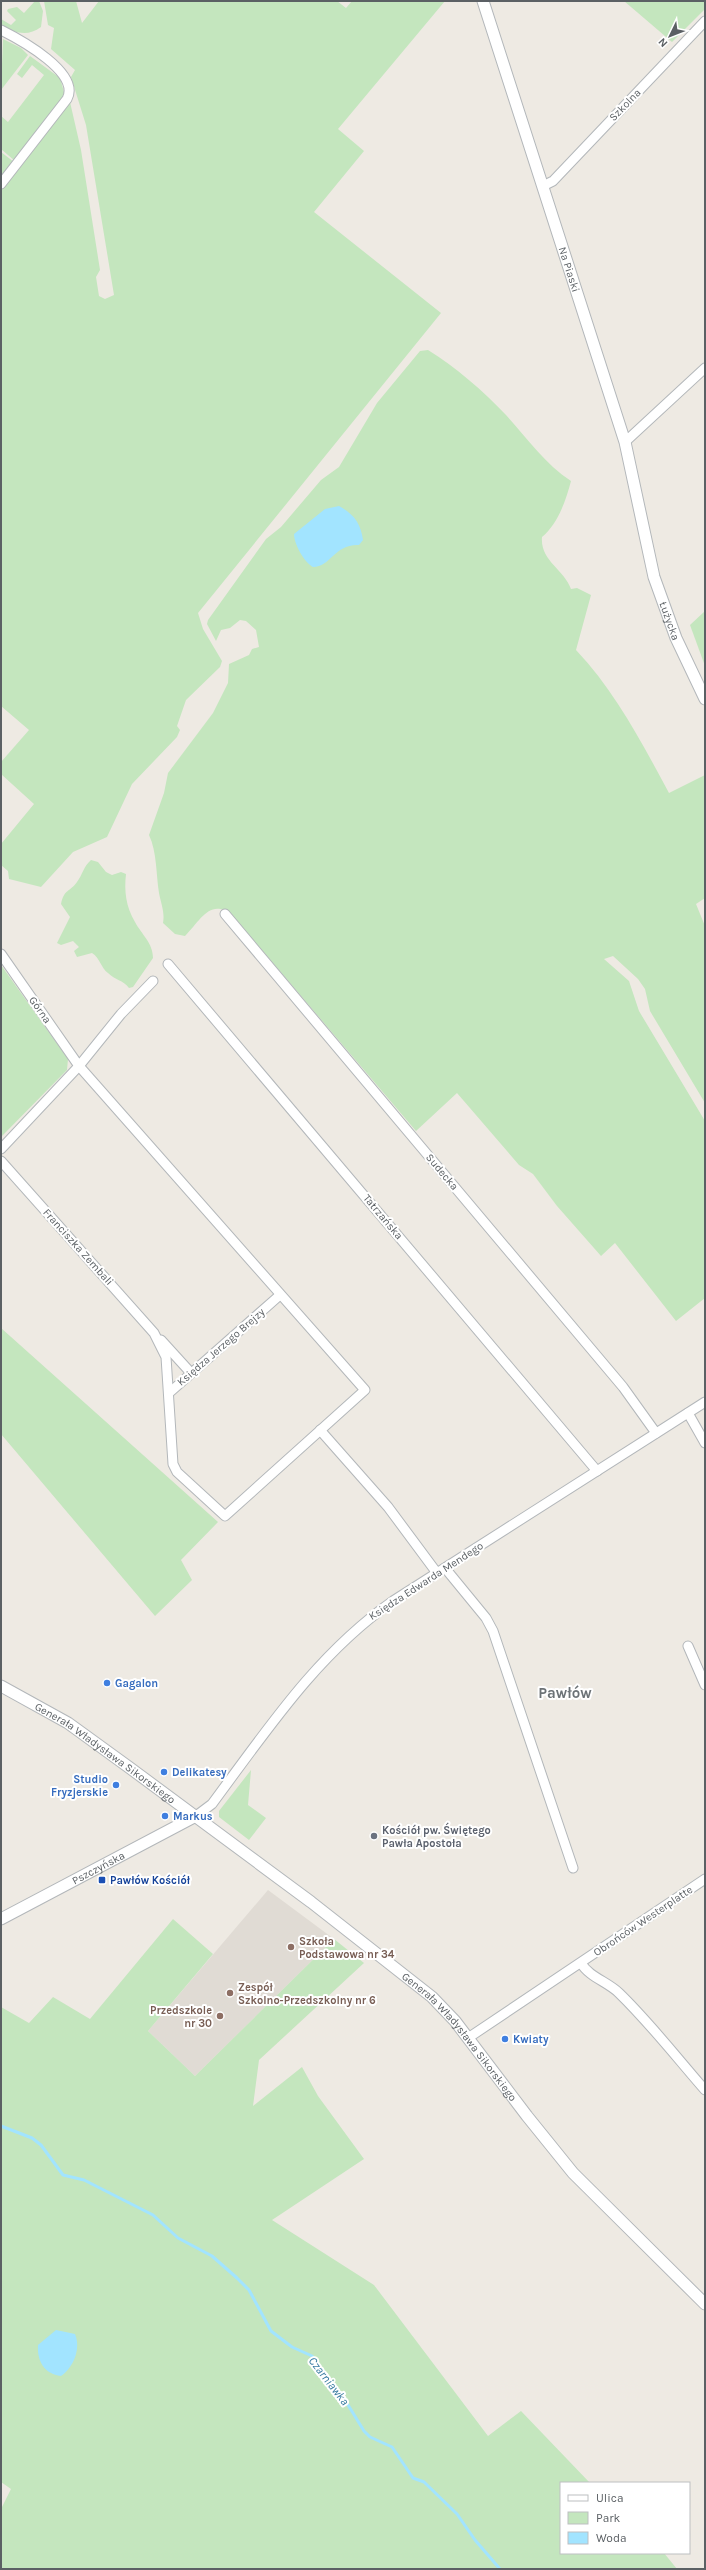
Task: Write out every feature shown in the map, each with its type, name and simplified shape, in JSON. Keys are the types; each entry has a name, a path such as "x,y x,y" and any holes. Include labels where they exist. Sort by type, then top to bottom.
{"street":[{"name":"Na Piaski","path":"483,1 625,442 645,540"},
{"name":"Szkolna","path":"543,186 553,181 705,22"},
{"path":"1,30 24,42 54,66 66,77 71,88 67,99 1,184"},
{"path":"625,442 705,368"},
{"name":"Łużycka","path":"645,540 665,610 705,699"},
{"name":"Sudecka","path":"225,914 623,1386 656,1433"},
{"name":"Górna","path":"1,954 79,1066"},
{"name":"Tatrzańska","path":"168,964 596,1471"},
{"path":"1,1149 79,1066 121,1014 153,981"},
{"name":"Księdza Jerzego Brejzy","path":"79,1066 280,1296 365,1390 225,1516 177,1472 173,1464 169,1393 280,1296"},
{"name":"Franciszka Zembali","path":"1,1161 191,1373"},
{"name":"Franciszka Zembali","path":"154,1333 166,1357 169,1393"},
{"name":"Księdza Edwarda Mendego","path":"196,1816 212,1804 299,1687 328,1655 377,1612 705,1402"},
{"path":"688,1413 705,1443"},
{"path":"320,1430 441,1570 486,1618 493,1631 573,1868"},
{"path":"688,1646 705,1685"},
{"name":"Generała Władysława Sikorskiego","path":"1,1686 68,1723 196,1816 419,1986 444,2008 574,2173 705,2304"},
{"name":"Pszczyńska","path":"1,1919 196,1816"},
{"name":"Obrońców Westerplatte","path":"468,2038 705,1879"},
{"name":"Obrońców Westerplatte","path":"581,1962 588,1971 617,1991 638,2012 705,2090"}],"shaded area":[{"name":"Zespół Szkolno-Przedszkolny nr 6","path":"268,1890 334,1939 195,2076 148,2031"}],"green space":[{"path":"35,1 39,1 43,11 41,27 31,32 21,33 11,31 1,26 1,19 11,25 16,20 7,11 8,9 17,7 24,13"},
{"path":"44,1 76,1 82,23 99,1 337,1 346,8 352,1 445,1 338,129 364,151 314,212 441,313 198,613 203,629 222,661 220,667 186,700 177,726 180,730 177,737 132,784 107,837 73,852 41,887 9,879 8,871 1,865 1,844 34,804 1,774 1,762 29,730 1,706 1,190 70,102 81,150 100,270 96,277 99,296 105,299 114,295 86,125 71,77 75,70 51,49 54,28 48,25"},
{"path":"624,1 704,1 705,9 672,42"},
{"path":"3,39 21,48 28,55 1,90"},
{"path":"30,56 60,78 64,92 67,93 15,161 1,149 1,116 8,122 44,75 32,65 22,78 17,74"},
{"path":"1,152 14,162 1,180"},
{"path":"428,350 449,364 479,388 506,415 536,450 553,467 571,481 567,496 557,519 548,532 542,537 542,545 548,559 568,582 571,589 577,588 591,595 576,650 603,683 627,718 669,793 705,775 705,898 696,904 705,926 705,1103 650,1011 645,989 638,979 613,956 604,959 629,981 639,1011 705,1121 705,1298 676,1321 615,1243 601,1256 557,1206 533,1174 519,1165 457,1093 416,1131 232,915 224,910 212,910 206,913 185,936 175,934 163,923 163,912 159,893 155,856 149,835 164,793 168,773 213,713 228,683 229,664 249,655 252,649 259,647 256,630 246,621 240,620 230,628 221,630 216,641 207,624 208,620 266,539 281,527 321,480 339,467 377,403 420,351"},
{"path":"705,611 705,666 690,625"},
{"path":"91,860 98,862 106,872 112,875 121,872 126,874 125,887 130,911 135,922 147,939 153,953 153,958 133,987 129,988 106,971 92,953 77,957 74,951 79,947 73,941 61,945 57,943 70,917 61,904 62,899 77,882 86,865"},
{"path":"1,965 68,1059 67,1070 1,1137"},
{"path":"1,1328 218,1522 181,1560 192,1580 155,1616 1,1434"},
{"path":"251,1770 248,1805 266,1818 249,1840 219,1817 219,1811"},
{"path":"173,1919 213,1954 148,2031 195,2076 334,1939 364,1963 259,2060 253,2106 302,2067 318,2096 364,2159 272,2220 374,2285 488,2436 521,2411 589,2482 560,2482 560,2554 665,2554 677,2569 1,2569 1,2509 11,2489 1,2482 1,2007 29,2023 53,1997 90,2019"}],"water":[{"path":"339,506 349,512 356,520 361,529 363,540 359,545 344,548 324,563 313,567 306,561 300,552 294,538 294,534 325,509"},
{"path":"56,2330 75,2334 77,2339 77,2351 73,2362 70,2368 61,2376 50,2373 46,2370 40,2361 38,2351 38,2345"}],"waterway":[{"name":"Czarniawka","path":"1,2126 32,2138 41,2145 63,2175 84,2180 153,2215 178,2238 212,2256 237,2278 249,2290 271,2331 292,2347 312,2356 345,2400 364,2431 370,2437 392,2447 413,2478 424,2482 457,2514 475,2540 500,2569"}],"place":[{"name":"Gagalon","path":"107,1683"},
{"name":"Delikatesy","path":"164,1772"},
{"name":"Studio Fryzjerskie","path":"116,1785"},
{"name":"Markus","path":"165,1816"},
{"name":"Kościół pw. Świętego Pawła Apostoła","path":"374,1836"},
{"name":"Pawłów Kościół","path":"102,1880"},
{"name":"Szkoła Podstawowa nr 34","path":"291,1947"},
{"name":"Zespół Szkolno-Przedszkolny nr 6","path":"230,1993"},
{"name":"Przedszkole nr 30","path":"220,2016"},
{"name":"Kwiaty","path":"505,2039"}],"district":[{"name":"Pawłów","path":"565,1693"}]}
